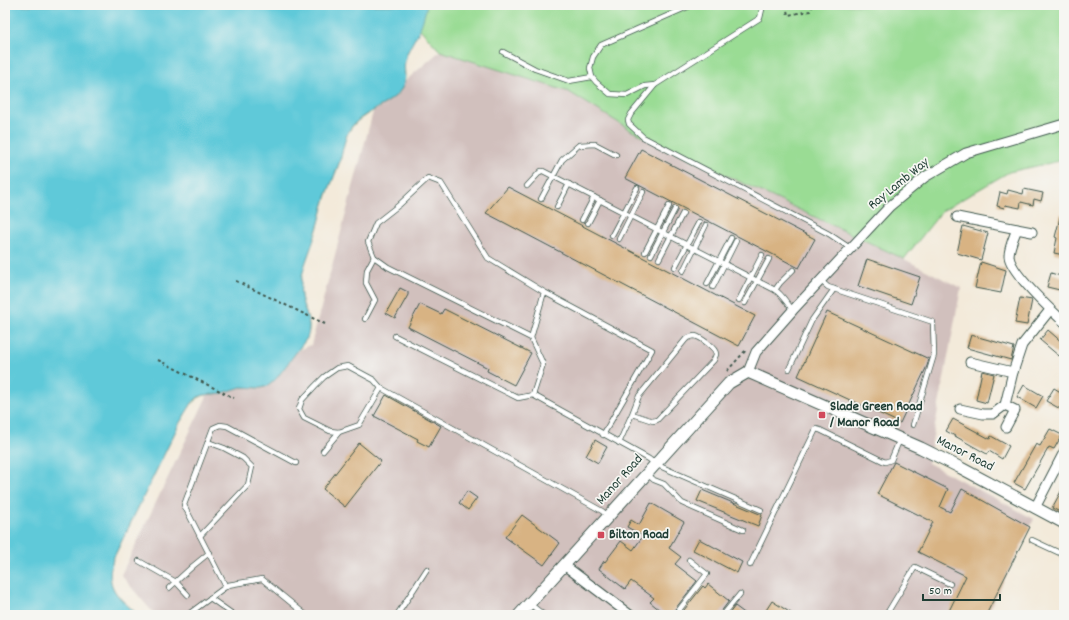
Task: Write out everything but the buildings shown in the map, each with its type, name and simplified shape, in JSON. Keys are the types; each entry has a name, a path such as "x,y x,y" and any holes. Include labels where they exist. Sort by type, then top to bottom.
{"street":[{"name":"Ray Lamb Way","path":"850,248 890,206 919,181 966,153 1064,124"},
{"path":"957,217 1032,232"},
{"path":"1017,229 1009,256 1015,269 1024,282 1050,310 1064,322"},
{"path":"748,372 756,352 850,248"},
{"path":"960,409 983,414 993,414 1005,405 1012,372 1022,345 1050,310"},
{"path":"970,362 1012,372"},
{"name":"Manor Road","path":"519,615 729,383 748,372 900,439 961,468 1064,523"},
{"path":"1005,405 1015,410 1006,427"},
{"path":"1035,508 1064,452"},
{"path":"564,566 630,615"}],"lane":[{"path":"655,85 645,86 627,95 610,94 592,77 590,68 593,57 601,45 692,5"},
{"path":"763,5 760,18 655,85 631,114 628,120 629,124 643,137 829,234 850,248"},
{"path":"503,52 535,69 569,81 592,77"},
{"path":"541,199 562,160 579,145 595,144 616,155"},
{"path":"527,186 541,171 543,171 774,290 782,295 793,310"},
{"path":"533,395 543,364 531,338 388,267 374,257 368,242 376,223 399,205 428,178 441,183 488,258 544,292 652,350 603,435"},
{"path":"557,207 569,184"},
{"path":"612,235 636,188"},
{"path":"619,239 643,192"},
{"path":"582,220 594,197"},
{"path":"588,223 600,200"},
{"path":"645,252 669,206"},
{"path":"651,255 675,209"},
{"path":"659,259 683,213"},
{"path":"675,267 699,222"},
{"path":"682,271 706,225"},
{"path":"708,284 731,238"},
{"path":"713,287 736,241"},
{"path":"739,300 762,255"},
{"path":"365,319 375,300 366,283 367,270 374,257"},
{"path":"745,303 769,259"},
{"path":"774,290 793,270"},
{"path":"820,280 828,287 933,322 934,355 913,424"},
{"path":"789,369 812,320 834,289"},
{"path":"531,338 544,292"},
{"path":"396,336 518,398 533,395 655,464 761,510"},
{"path":"618,443 639,396 686,340 690,337 696,336 715,350 716,354 714,360 657,420 653,421 632,414"},
{"path":"381,388 359,425 339,432 330,431 304,418 298,409 302,400 324,378 337,368 348,366 374,380 381,388 602,511 608,516"},
{"path":"226,587 184,505 213,428 220,425 227,426 296,463"},
{"path":"750,565 816,429 885,462 891,460 900,439"},
{"path":"323,450 339,432"},
{"path":"200,536 248,485 252,467 243,458 208,442"},
{"path":"647,474 654,480 664,484 682,503 743,530"},
{"path":"1032,540 1064,555"},
{"path":"169,588 209,553"},
{"path":"675,615 707,574 689,560"},
{"path":"139,561 176,582 188,595"},
{"path":"886,615 915,567 950,584"},
{"path":"397,615 427,569"},
{"path":"190,615 190,613 228,585 262,579 306,615"},
{"path":"723,615 740,594"},
{"path":"210,598 234,615"},
{"path":"530,604 544,615"}],"path":[{"path":"786,5 788,15 810,11 813,5"},
{"path":"236,281 325,324"},
{"path":"158,360 234,398"}],"shaded area":[{"path":"440,51 569,92 632,131 904,259 961,288 928,463 1034,519 987,615 155,615 121,575 211,388 311,345 374,108"}],"green space":[{"path":"274,5 1064,5 1064,160 1009,172 942,211 904,259 632,131 569,92 440,51 420,29 405,59 404,83 399,92 387,103 357,121 345,139 340,161 329,188 301,279 301,297 309,322 309,332 307,338 276,379 268,386 261,388 241,387 223,393 204,395 192,403 179,424 113,559 110,577 115,591 119,597 138,615 5,615"}],"water":[{"path":"5,5 427,5 420,28 406,57 404,82 402,88 389,101 357,121 350,128 346,137 340,160 326,197 302,276 301,297 309,322 309,332 307,338 276,379 268,386 261,388 241,387 223,393 204,395 198,397 192,403 179,424 113,559 110,577 112,585 124,603 138,615 5,615"},
{"path":"614,5 646,5 634,12 626,12 618,9"}],"place":[{"name":"Slade Green Road / Manor Road","path":"822,415"},
{"name":"Bilton Road","path":"601,535"}]}
